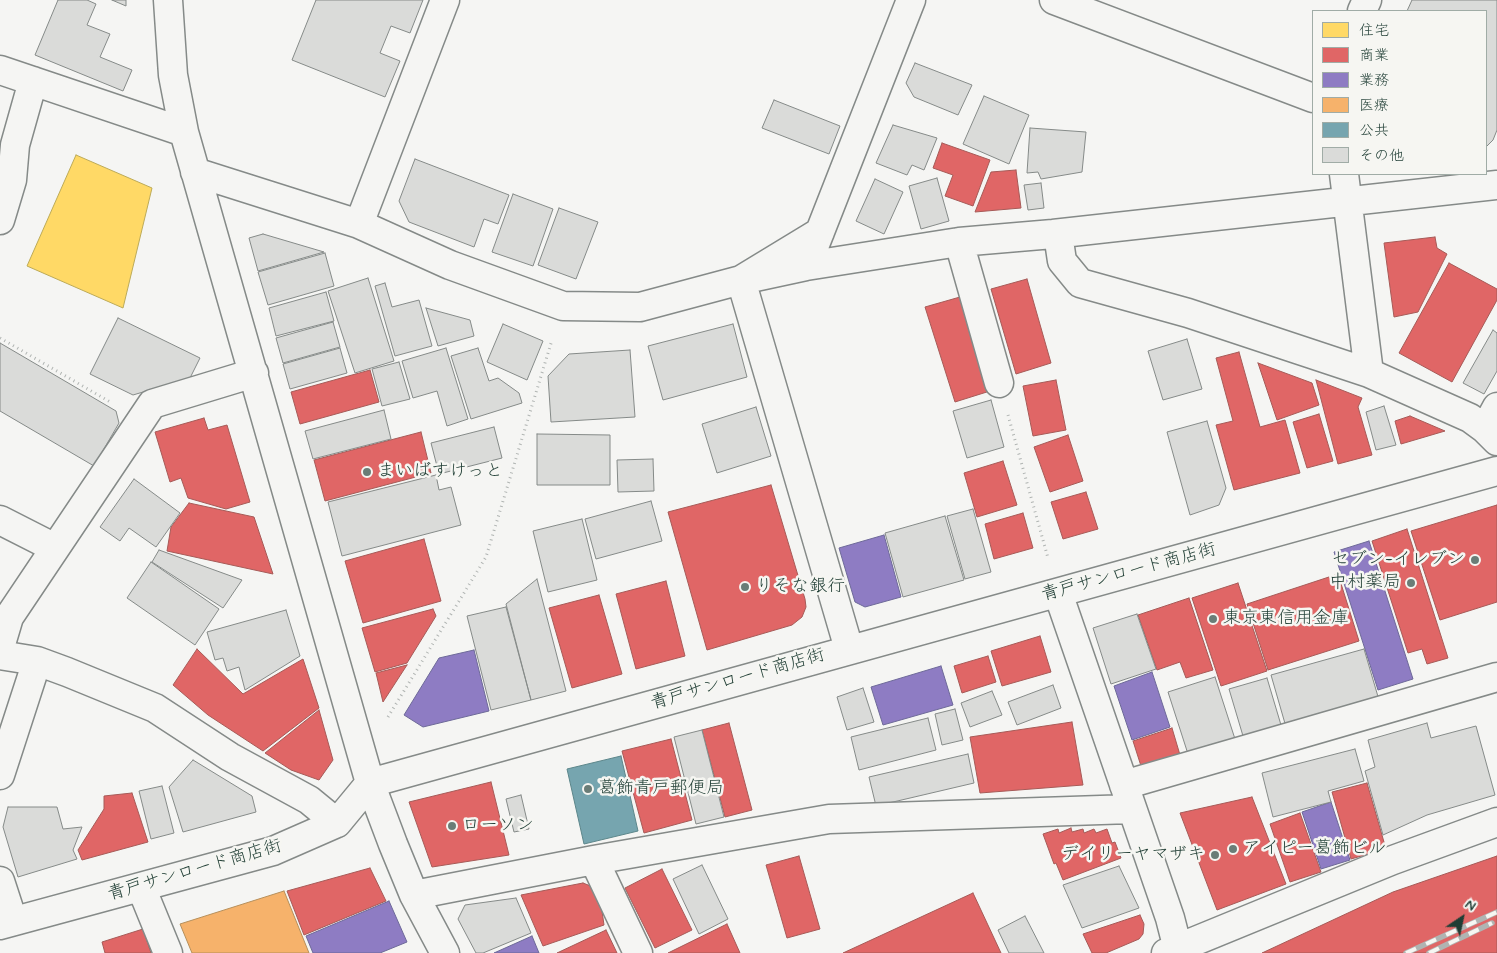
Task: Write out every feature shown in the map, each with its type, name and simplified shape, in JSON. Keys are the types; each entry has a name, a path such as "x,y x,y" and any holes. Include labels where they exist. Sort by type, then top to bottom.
{"street":[{"path":"168,0 173,75 184,132 370,784 414,895 445,953"},
{"path":"359,224 445,0"},
{"path":"806,266 911,0"},
{"path":"1054,0 1312,98"},
{"path":"0,70 184,132"},
{"path":"0,220 12,180 15,145 33,81"},
{"path":"195,172 359,224 450,265 563,306 640,307 741,280 806,266 960,242 1058,234 1497,185"},
{"path":"1344,175 1369,373"},
{"path":"741,280 820,232"},
{"path":"1058,234 1062,261 1080,283 1188,313 1369,373 1470,418 1493,426"},
{"path":"960,242 999,383"},
{"path":"741,280 849,649"},
{"path":"254,373 152,404 10,617 1,644 1,655 37,661 155,708 230,757 309,800 337,823"},
{"name":"青戸サンロード商店街","path":"6,923 273,851 337,823 370,784 849,649 1497,471"},
{"path":"0,520 55,548"},
{"path":"1058,593 1170,918 1174,951 1393,860 1497,822"},
{"path":"0,775 37,661"},
{"path":"414,895 594,860 829,819 1128,797 1497,677"},
{"path":"594,860 638,953"},
{"path":"0,881 6,923"},
{"path":"141,887 168,953"}],"path":[{"path":"391,713 486,557 563,306"},
{"path":"0,338 142,420"},
{"path":"999,383 1058,593"}],"building: 住宅":[{"path":"76,155 152,188 123,308 27,266"}],"building: 商業":[{"path":"942,143 990,160 973,206 945,196 953,175 933,168"},
{"path":"1016,170 1021,208 975,212 991,172"},
{"path":"1435,237 1437,248 1447,254 1418,312 1394,317 1384,243"},
{"path":"1449,263 1497,289 1497,300 1452,382 1399,353"},
{"path":"1027,279 1051,363 1016,374 991,289"},
{"path":"960,297 990,391 955,402 925,307"},
{"path":"1239,352 1260,427 1285,420 1300,473 1234,490 1216,425 1233,421 1216,358"},
{"path":"1258,363 1312,383 1319,405 1277,420"},
{"path":"370,370 379,402 300,424 291,392"},
{"path":"1056,380 1066,430 1033,436 1023,386"},
{"path":"1316,380 1362,398 1358,407 1372,455 1338,464"},
{"path":"1319,414 1333,461 1307,468 1293,422"},
{"path":"1410,416 1445,431 1401,444 1395,421"},
{"path":"204,418 208,430 227,425 250,502 226,509 188,498 181,478 170,482 155,432"},
{"path":"421,432 431,473 325,501 314,460"},
{"path":"1068,435 1083,481 1050,492 1034,447"},
{"path":"1003,461 1017,505 977,517 964,473"},
{"path":"771,485 806,607 802,617 792,625 707,650 668,512"},
{"path":"1086,492 1098,529 1063,539 1051,502"},
{"path":"189,503 254,517 273,574 167,551 171,527"},
{"path":"1497,505 1497,602 1440,620 1411,531"},
{"path":"1023,513 1033,548 994,559 985,524"},
{"path":"1407,529 1448,658 1427,664 1422,649 1408,653 1372,541"},
{"path":"424,539 441,601 363,623 345,561"},
{"path":"1338,574 1359,641 1268,670 1247,604"},
{"path":"666,581 685,656 636,669 616,594"},
{"path":"1238,583 1267,671 1221,686 1192,598"},
{"path":"599,595 622,674 572,688 549,608"},
{"path":"1189,598 1213,670 1186,678 1180,662 1157,670 1138,615"},
{"path":"433,609 436,616 407,663 375,672 362,628"},
{"path":"1040,636 1051,672 1002,686 991,651"},
{"path":"197,649 243,694 303,659 319,708 263,751 208,715 173,685"},
{"path":"988,656 996,682 962,693 954,666"},
{"path":"407,665 383,702 376,673"},
{"path":"319,710 333,760 319,780 291,770 265,753"},
{"path":"1072,722 1083,785 980,793 970,737"},
{"path":"729,723 752,810 725,817 702,730"},
{"path":"1172,728 1180,755 1141,766 1133,741"},
{"path":"671,739 692,820 644,833 622,751"},
{"path":"491,782 509,855 432,867 409,802"},
{"path":"1367,783 1386,849 1351,859 1332,792"},
{"path":"132,793 148,842 82,860 78,850 104,809 104,796"},
{"name":"アイピー葛飾ビル","path":"1252,797 1286,884 1217,910 1180,813"},
{"path":"1300,813 1321,872 1290,882 1270,824"},
{"path":"1071,828 1072,832 1083,829 1084,833 1094,829 1096,833 1107,829 1112,843 1115,842 1121,858 1063,880 1056,863 1054,864 1043,834 1058,829 1059,833"},
{"path":"799,856 820,929 787,938 766,865"},
{"path":"1497,856 1497,953 1262,953 1393,892"},
{"path":"370,868 386,901 304,935 287,891"},
{"path":"662,869 692,930 655,948 625,888"},
{"path":"583,883 593,887 601,904 604,925 543,946 521,895"},
{"path":"973,893 1001,953 843,953"},
{"path":"1140,915 1144,924 1143,934 1139,939 1106,953 1092,953 1083,934"},
{"path":"727,924 740,953 668,953"},
{"path":"143,929 151,953 105,953 102,942"},
{"path":"606,930 617,953 557,953"}],"building: 業務":[{"path":"884,535 901,597 865,607 855,602 839,548"},
{"path":"1369,541 1413,679 1378,690 1334,552"},
{"path":"474,650 489,711 423,727 404,715 439,658"},
{"path":"941,666 953,705 883,725 871,687"},
{"path":"1152,672 1170,727 1132,740 1114,686"},
{"path":"1331,802 1350,860 1321,869 1302,812"},
{"path":"389,901 407,942 380,953 313,953 306,936"},
{"path":"532,936 539,953 494,953"}],"building: 医療":[{"path":"284,891 309,953 192,953 180,924"}],"building: 公共":[{"path":"621,756 638,831 584,844 567,769"}],"building: その他":[{"path":"58,0 87,0 96,4 87,25 110,34 100,57 132,70 123,91 35,55"},
{"path":"112,0 126,0 126,6"},
{"path":"316,0 423,0 410,33 391,26 380,53 400,61 385,97 292,60"},
{"path":"1412,0 1497,0 1497,130 1493,140 1487,146 1487,10 1407,10"},
{"path":"915,63 972,85 958,115 914,97 906,83"},
{"path":"984,96 1029,115 1009,164 963,144"},
{"path":"774,100 840,126 829,154 762,128"},
{"path":"893,125 937,138 924,170 912,165 907,175 876,163"},
{"path":"1030,128 1086,132 1082,172 1041,179 1038,172 1027,173"},
{"path":"415,159 509,195 498,224 484,219 474,247 409,222 399,201"},
{"path":"937,178 949,221 921,229 909,186"},
{"path":"875,179 903,192 884,234 856,221"},
{"path":"1041,183 1044,208 1028,210 1024,185"},
{"path":"513,194 553,209 533,266 492,252"},
{"path":"559,208 598,222 576,279 538,265"},
{"path":"263,234 324,252 258,271 249,238"},
{"path":"325,253 334,286 268,305 258,272"},
{"path":"368,278 394,361 355,373 328,291"},
{"path":"385,283 392,307 419,300 432,346 395,356 375,286"},
{"path":"326,292 334,321 276,336 269,308"},
{"path":"426,308 470,320 474,336 438,346"},
{"path":"118,318 200,358 190,378 133,395 90,374"},
{"path":"333,322 340,347 283,363 276,338"},
{"path":"503,324 543,341 527,380 487,362"},
{"path":"733,324 747,377 663,400 648,346"},
{"path":"1493,330 1497,333 1497,371 1484,394 1463,383"},
{"path":"1187,339 1202,389 1163,400 1148,351"},
{"path":"0,343 116,411 119,423 94,466 0,411"},
{"path":"340,348 347,373 290,389 283,364"},
{"path":"446,348 468,419 447,426 437,391 413,398 402,361"},
{"path":"478,348 489,381 498,378 519,393 522,403 471,419 451,356"},
{"path":"630,350 635,417 551,422 548,376 569,354"},
{"path":"399,362 410,399 382,406 372,369"},
{"path":"991,400 1004,447 967,458 953,411"},
{"path":"1384,406 1396,445 1376,450 1366,412"},
{"path":"756,407 771,456 717,473 702,424"},
{"path":"384,410 391,439 313,459 305,431"},
{"path":"1207,421 1226,488 1219,505 1190,515 1167,432"},
{"path":"494,427 502,458 439,474 431,443"},
{"path":"537,434 610,435 610,485 537,485"},
{"path":"653,459 654,491 618,492 617,460"},
{"path":"436,475 439,490 451,487 461,525 342,556 328,502"},
{"path":"134,479 180,513 156,547 129,528 120,541 100,527"},
{"path":"651,501 662,541 596,559 585,519"},
{"path":"973,509 991,572 965,579 947,516"},
{"path":"945,516 964,580 903,597 885,533"},
{"path":"582,519 597,580 548,592 533,531"},
{"path":"159,550 242,580 223,608 152,562"},
{"path":"151,562 219,609 195,645 127,598"},
{"path":"537,579 566,691 531,700 506,604"},
{"path":"506,607 531,700 491,710 467,616"},
{"path":"286,610 300,656 245,690 239,667 227,671 223,658 215,660 207,632"},
{"path":"1137,614 1156,669 1111,684 1093,628"},
{"path":"1364,649 1379,700 1286,727 1271,675"},
{"path":"1215,677 1235,739 1188,754 1168,692"},
{"path":"1267,678 1281,725 1243,736 1229,689"},
{"path":"1053,685 1061,708 1017,725 1008,702"},
{"path":"863,688 874,722 847,730 837,697"},
{"path":"992,691 1002,715 970,727 961,703"},
{"path":"955,709 963,740 942,745 935,714"},
{"path":"928,718 936,750 859,770 851,737"},
{"path":"1427,723 1431,738 1476,726 1495,795 1427,815 1383,835 1365,771 1375,767 1368,740"},
{"path":"702,730 724,817 696,824 674,737"},
{"path":"1355,749 1364,781 1328,791 1331,802 1273,817 1262,773"},
{"path":"968,754 974,783 876,806 869,777"},
{"path":"193,760 252,796 256,812 183,832 169,787"},
{"path":"162,786 174,833 151,839 139,791"},
{"path":"521,795 529,829 514,832 506,799"},
{"path":"8,807 57,807 63,829 82,827 73,850 77,859 18,877 3,827"},
{"path":"702,865 728,919 699,934 673,879"},
{"path":"1119,866 1139,908 1082,928 1063,885"},
{"path":"516,898 531,933 483,953 476,953 458,919 465,905"},
{"path":"1025,916 1044,953 1009,953 998,930"}],"railway":[{"path":"1406,953 1497,912"},
{"path":"1429,953 1492,923"}],"place":[{"name":"まいばすけっと","path":"367,472"},
{"name":"セブン-イレブン","path":"1475,560"},
{"name":"中村薬局","path":"1411,583"},
{"name":"りそな銀行","path":"745,587"},
{"name":"東京東信用金庫","path":"1213,619"},
{"name":"葛飾青戸郵便局","path":"588,789"},
{"name":"ローソン","path":"452,826"},
{"name":"アイピー葛飾ビル","path":"1233,849"},
{"name":"デイリーヤマザキ","path":"1215,855"}]}
